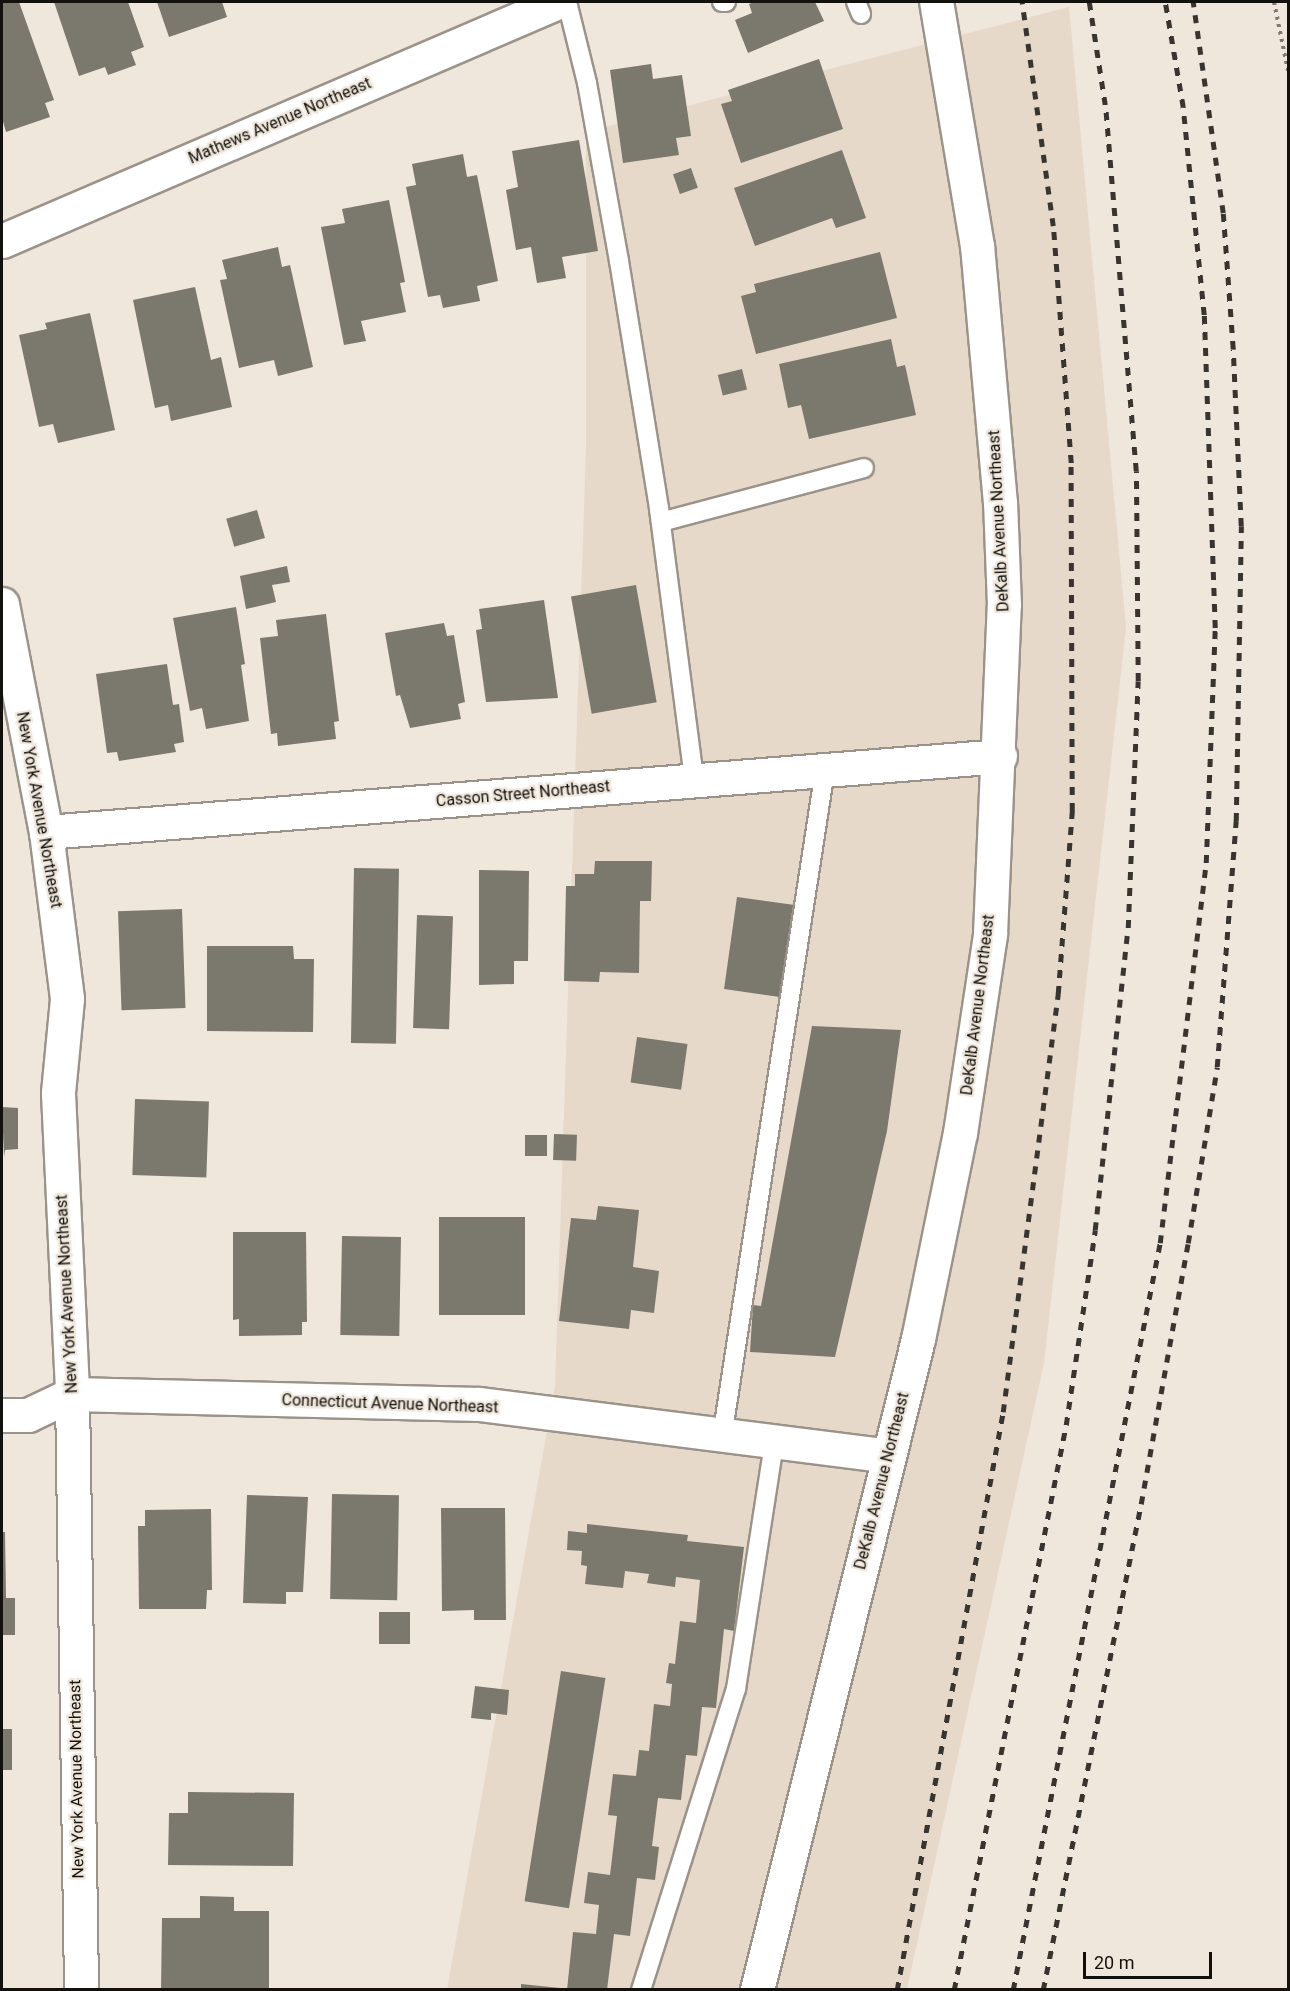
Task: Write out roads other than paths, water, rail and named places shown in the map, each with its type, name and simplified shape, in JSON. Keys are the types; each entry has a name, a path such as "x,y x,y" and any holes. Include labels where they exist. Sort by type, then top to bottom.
{"street":[{"name":"Mathews Avenue Northeast","path":"2,241 558,2"},
{"name":"DeKalb Avenue Northeast","path":"757,1989 940,1240 978,1028 990,934 1000,756 1004,605 990,368 959,120 936,2"},
{"name":"New York Avenue Northeast","path":"2,604 46,832 67,999 58,1093 72,1394 81,1989"},
{"name":"Casson Street Northeast","path":"46,832 1000,756"},
{"name":"Connecticut Avenue Northeast","path":"2,1415 28,1415 72,1394 479,1404 774,1444 889,1456"}],"lane":[{"path":"567,2 587,83 620,261 661,522 694,780"},
{"path":"661,522 864,468"},
{"path":"722,1437 825,770"},
{"path":"641,1989 736,1689 774,1444"}],"railway":[{"path":"897,1990 1003,1412 1058,994 1072,811 1071,463 1053,226 1022,2"},
{"path":"954,1990 1066,1425 1095,1230 1128,928 1138,681 1136,471 1105,105 1089,2"},
{"path":"1013,1990 1160,1243 1206,863 1215,628 1204,315 1183,107 1165,2"},
{"path":"1043,1990 1141,1504 1188,1243 1217,1067 1236,821 1241,526 1233,349 1223,213 1193,2"}]}
